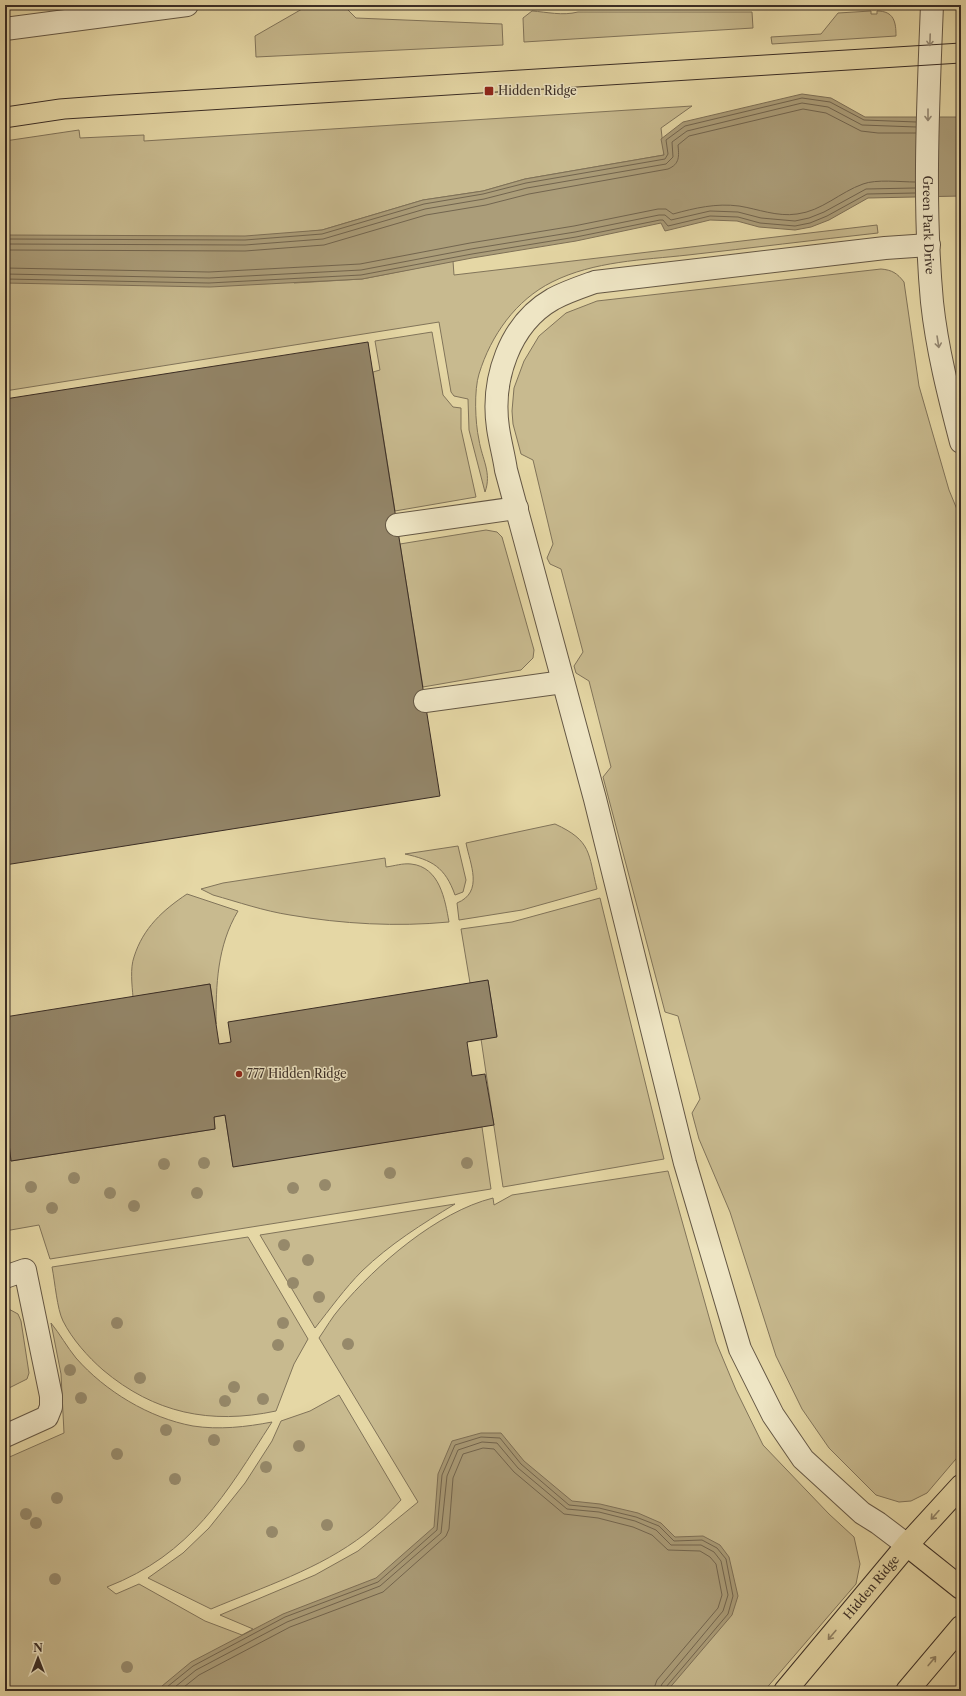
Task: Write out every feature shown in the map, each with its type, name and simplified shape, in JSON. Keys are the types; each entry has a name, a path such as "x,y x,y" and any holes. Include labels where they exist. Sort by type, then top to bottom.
{"main road":[{"name":"Hidden Ridge","path":"785,1691 907,1545 961,1486"},
{"path":"907,1545 961,1588"},
{"path":"907,1691 961,1627"}],"street":[{"path":"5,29 187,5"},
{"name":"Green Park Drive","path":"932,5 928,76 928,238 932,303 941,356 961,442"},
{"path":"907,1545 862,1513 803,1459 773,1416 740,1349 685,1162 596,806 517,508 498,427 496,399 500,371 507,352 520,328 551,300 573,289 595,282 885,248 928,238"},
{"path":"397,526 517,508"},
{"path":"425,701 563,682"},
{"path":"5,1277 25,1270 51,1396 51,1407 47,1417 5,1436"}],"shaded area":[{"path":"317,5 343,5 356,18 502,24 503,45 256,57 255,36 302,9"},
{"path":"532,11 560,14 578,12 752,12 753,28 524,42 523,18"},
{"path":"871,11 871,14 877,14 877,11 887,13 893,18 896,36 772,44 771,37 821,34 838,13"},
{"path":"692,106 661,128 664,155 525,179 483,191 423,200 322,230 295,233 294,283 362,279 453,261 454,275 877,225 878,233 619,262 568,275 552,282 527,298 506,320 498,332 484,360 477,381 476,415 480,447 487,472 487,485 485,492 469,430 468,399 454,396 451,392 439,322 5,391 5,141 79,130 80,138 144,135 144,141"},
{"path":"881,269 894,272 904,282 919,386 949,490 961,519 961,1453 927,1493 911,1501 899,1502 876,1495 829,1448 802,1409 776,1356 730,1212 699,1139 692,1113 700,1099 678,1016 665,1012 603,777 611,767 589,681 576,673 574,666 583,652 561,569 550,564 547,558 553,544 533,460 521,454 513,424 512,411 514,388 524,361 539,336 566,313 597,301"},
{"path":"432,332 443,395 453,407 461,408 461,429 476,497 395,511 373,372 380,370 375,341"},
{"path":"486,530 497,532 502,537 534,650 533,658 521,670 423,687 400,544"},
{"path":"555,824 576,836 586,849 590,857 597,889 522,910 459,920 457,903 465,898 473,885 472,868 466,843"},
{"path":"458,846 466,880 463,892 455,895 447,878 436,866 423,859 405,854"},
{"path":"385,858 386,867 411,864 421,866 429,871 435,878 443,895 449,922 429,924 370,924 330,921 261,909 213,895 201,889 223,883"},
{"path":"187,894 238,911 226,938 219,966 216,995 216,1024 210,984 133,997 132,966 143,937 162,913"},
{"path":"600,898 664,1159 503,1187 481,1039 497,1036 488,981 470,983 461,929 512,922"},
{"path":"225,1115 233,1166 482,1127 491,1189 50,1259 39,1225 5,1231 5,1125 7,1125 11,1161 215,1129 214,1117"},
{"path":"668,1171 716,1342 736,1390 763,1445 829,1514 854,1537 860,1564 856,1584 764,1691 5,1691 5,1459 64,1433 61,1374 51,1323 76,1358 88,1370 114,1392 144,1410 177,1422 193,1426 213,1428 272,1422 222,1498 204,1520 184,1540 162,1558 137,1573 107,1587 116,1594 139,1584 205,1621 242,1635 253,1629 220,1615 315,1575 358,1551 418,1502 319,1338 337,1311 371,1275 409,1242 451,1215 472,1205 493,1198 494,1205 512,1195"},
{"path":"455,1204 430,1219 373,1261 350,1284 315,1328 260,1235"},
{"path":"248,1237 308,1339 294,1364 276,1411 228,1417 206,1416 163,1406 142,1397 122,1385 103,1370 81,1347 63,1321 58,1303 52,1267"},
{"path":"5,1307 18,1314 21,1321 29,1373 27,1379 5,1390"},
{"path":"339,1395 401,1500 384,1518 348,1546 310,1567 211,1609 148,1578 183,1553 209,1528 245,1483 272,1441 281,1421 310,1411"}],"water":[{"path":"802,94 831,98 865,117 961,117 961,196 868,198 829,220 811,227 795,230 759,227 737,221 710,220 665,231 661,223 576,241 472,258 362,279 210,287 5,283 5,235 245,236 322,230 423,200 483,191 525,179 664,155 661,139 683,122"},
{"path":"481,1433 501,1433 524,1461 572,1501 600,1504 638,1513 661,1523 675,1537 703,1536 720,1545 729,1557 738,1596 732,1615 667,1691 156,1691 191,1662 283,1614 376,1578 434,1527 438,1474 452,1441"}],"building":[{"path":"368,342 440,796 5,865 5,399"},
{"name":"777 Hidden Ridge","path":"488,980 497,1037 467,1042 472,1076 485,1074 494,1125 233,1167 225,1115 214,1117 215,1129 11,1161 7,1125 5,1125 5,1017 210,984 219,1044 231,1042 228,1022"}],"tram line":[{"path":"5,107 59,99 112,95 961,43"},
{"path":"5,128 65,119 961,63"}],"place":[{"name":"Hidden Ridge","path":"489,91"},
{"name":"777 Hidden Ridge","path":"239,1074"}]}
